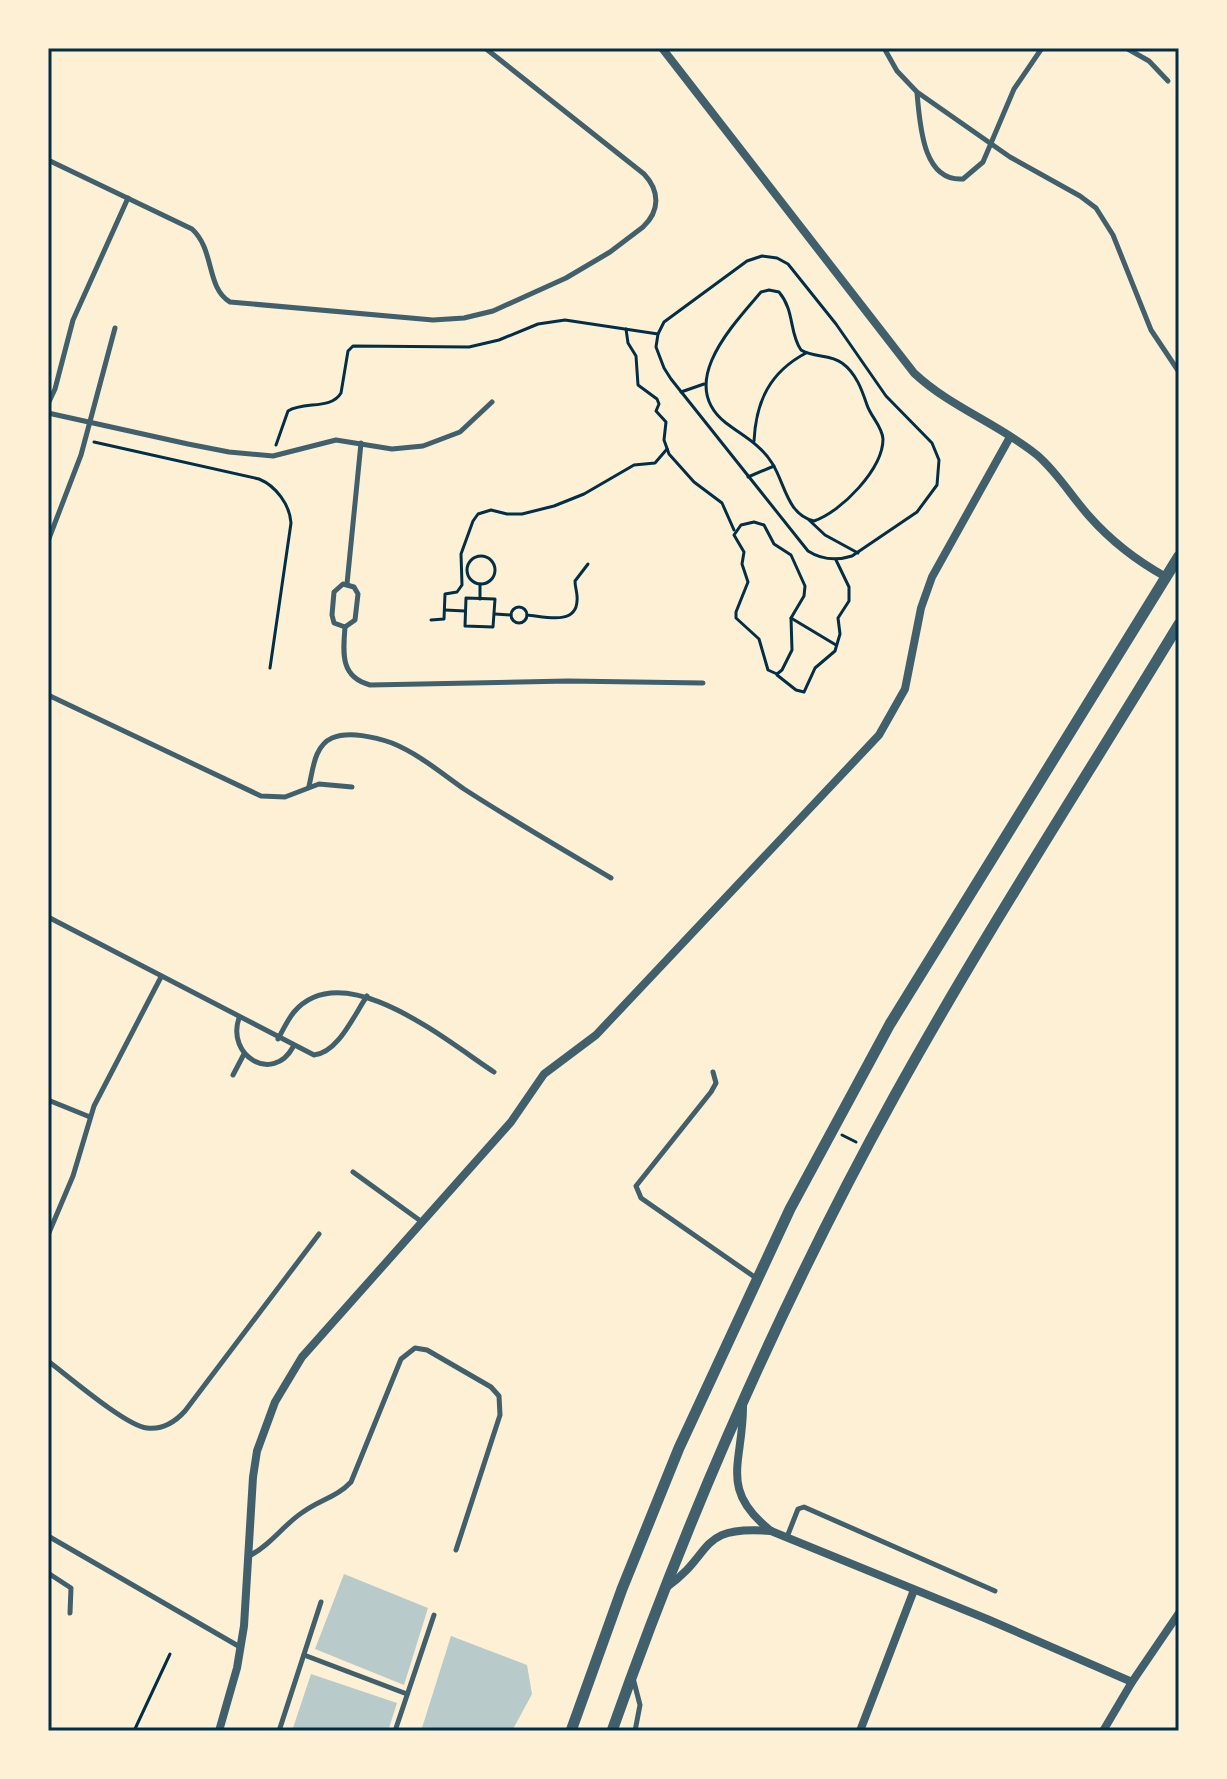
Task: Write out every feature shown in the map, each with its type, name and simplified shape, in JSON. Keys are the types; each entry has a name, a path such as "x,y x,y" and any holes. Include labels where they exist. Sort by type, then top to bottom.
{"street":[{"path":"662,48 914,373 936,392 1046,463 1108,535 1135,558 1166,577"},
{"path":"219,1731 241,1648 250,1507 257,1451 275,1402 302,1357 511,1122 544,1074 596,1035 879,735 905,689 921,608 932,577 1010,437"},
{"path":"571,1731 661,1490 709,1379 831,1129 921,972 1179,556"},
{"path":"612,1731 663,1590 743,1399 867,1148 948,1004 1179,624"},
{"path":"743,1399 736,1468 739,1490 748,1511 771,1531"},
{"path":"663,1590 683,1574 714,1538 739,1529 771,1531 1132,1682"},
{"path":"860,1731 914,1590"},
{"path":"1103,1731 1179,1613"}],"lane":[{"path":"48,160 186,225 198,234 206,247 216,288 230,302 433,320 464,318 506,306 566,278 610,252 649,221 657,196 644,174 485,48"},
{"path":"884,48 897,71 917,92 992,145 1096,208 1113,235 1151,330 1179,372"},
{"path":"917,92 926,147 932,164 939,173 950,179 963,179 983,162 1014,89 1042,48"},
{"path":"1126,48 1149,61 1168,81"},
{"path":"48,404 55,389 73,320 128,198"},
{"path":"48,541 86,440 115,328"},
{"path":"48,413 202,447 273,456 324,441 407,449 436,443 460,432 492,402"},
{"path":"347,584 361,443"},
{"path":"347,584 354,587 358,594 355,620 345,627 334,623 332,615 334,592 339,585 347,584"},
{"path":"345,627 344,663 351,675 370,685 568,681 703,683"},
{"path":"48,695 261,796 285,797 319,784 352,787"},
{"path":"309,786 317,756 328,741 339,736 379,739 416,755 465,789 611,878"},
{"path":"48,917 293,1047 314,1055 327,1051 367,996"},
{"path":"48,1235 73,1176 90,1117 161,977"},
{"path":"278,1039 294,1012 314,998 340,993 367,996 392,1006 494,1072"},
{"path":"239,1018 236,1040 251,1059 268,1064 283,1059 293,1047"},
{"path":"233,1075 244,1054"},
{"path":"713,1072 716,1083 711,1092 636,1186 641,1198 757,1278"},
{"path":"48,1100 90,1117"},
{"path":"353,1172 422,1222"},
{"path":"48,1361 133,1424 154,1428 172,1423 185,1411 319,1234"},
{"path":"248,1556 268,1544 302,1512 335,1496 351,1482 401,1359 409,1351 421,1348 491,1387 501,1402 500,1415 456,1550"},
{"path":"786,1537 798,1509 804,1507 995,1591"},
{"path":"48,1536 241,1648"},
{"path":"48,1573 71,1588 70,1613"},
{"path":"279,1731 321,1602"},
{"path":"395,1731 434,1615"},
{"path":"304,1655 407,1694"},
{"path":"631,1675 640,1705 635,1731"}],"path":[{"path":"770,257 788,264 836,324 886,396 932,443 939,460 937,485 917,512 858,553 836,560 808,551 681,392 657,354 658,334 668,318 747,261 770,257"},
{"path":"809,520 822,518 849,499 875,465 883,440 882,433 847,366 836,359 806,353 796,341 792,314 785,299 779,292 765,290 750,304 707,369 704,384 706,399 716,414 754,442 774,466 793,508 832,539 858,553"},
{"path":"273,456 288,411 296,406 338,399 348,351 353,346 469,347 499,340 538,324 565,320 658,334"},
{"path":"626,329 628,343 636,356 638,385 657,399 659,404 656,411 666,422 664,440 667,449 694,482 722,503 734,531 734,540 744,552 742,564 748,582 736,618 759,639 768,670 796,690 804,692 815,668 831,656 837,645 838,618 850,594 836,560"},
{"path":"754,442 764,392 778,373 806,353"},
{"path":"681,392 704,384"},
{"path":"86,440 259,479 273,487 289,512 291,523 270,668"},
{"path":"431,620 444,619 445,594 457,592 462,585 461,554 478,514 491,510 522,514 563,504 634,465 655,463 667,449"},
{"path":"748,477 774,466"},
{"path":"734,531 744,524 760,523 768,529 774,544 791,555 805,590 791,618 792,650 777,674"},
{"path":"478,556 488,558 494,572 490,581 480,584 471,580 467,571 470,562 478,556"},
{"path":"511,615 514,621 520,622 527,615 562,618 570,615 577,603 575,581 588,564"},
{"path":"480,584 480,599"},
{"path":"466,598 480,599 495,599 493,627 465,626 466,598"},
{"path":"511,615 518,607 524,609 527,615"},
{"path":"445,610 466,611"},
{"path":"494,614 511,615"},
{"path":"791,618 837,645"},
{"path":"831,1129 867,1148"},
{"path":"134,1731 170,1654"}],"shaded area":[{"path":"344,1574 428,1608 404,1685 315,1649"},
{"path":"451,1636 527,1665 532,1694 512,1731 421,1731"},
{"path":"311,1674 397,1703 388,1731 292,1731"}]}
